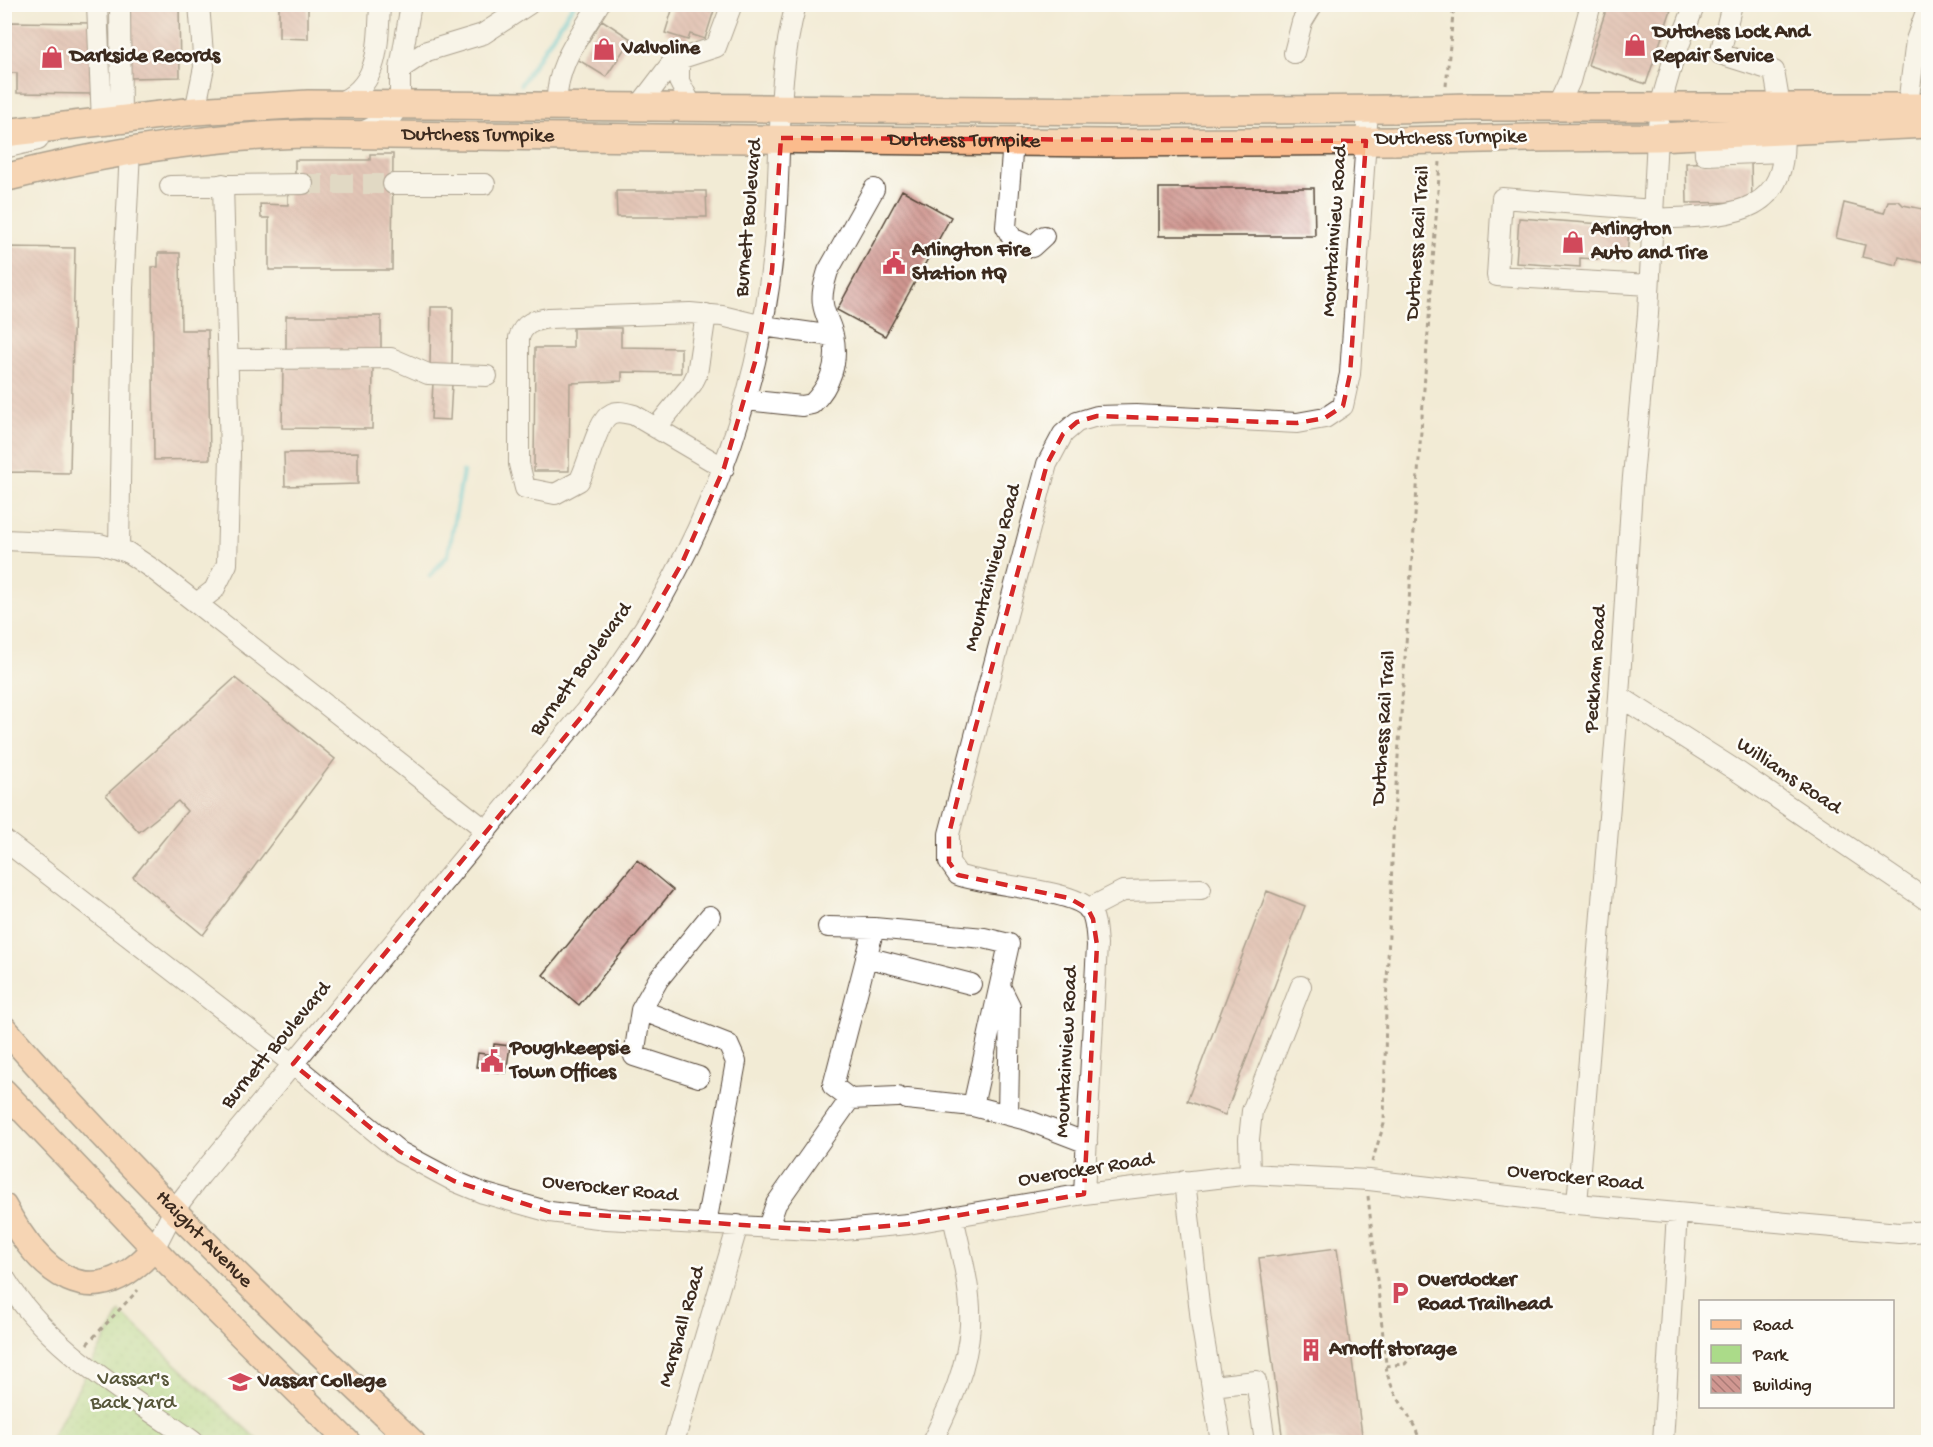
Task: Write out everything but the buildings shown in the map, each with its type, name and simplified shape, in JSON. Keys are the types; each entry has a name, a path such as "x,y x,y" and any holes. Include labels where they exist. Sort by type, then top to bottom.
{"highway":[{"name":"Dutchess Turnpike","path":"4,133 195,111 336,104 1114,111 1660,106 1782,130"},
{"name":"Dutchess Turnpike","path":"4,177 130,151 245,137 332,134 1013,142 1395,141 1704,135 1782,130 1917,116"}],"main road":[{"name":"Haight Avenue","path":"4,1028 72,1104 174,1210 413,1443"},
{"name":"Haight Avenue","path":"4,1091 154,1248 348,1443"},
{"path":"4,1206 35,1255 53,1271 69,1280 98,1283 119,1278 135,1267 154,1248"}],"street":[{"path":"97,4 111,121"},
{"path":"111,121 120,4"},
{"path":"195,111 204,67 199,4"},
{"path":"336,104 355,95 374,68 378,45 380,4"},
{"path":"332,134 373,129 390,119 400,104 400,69 411,4"},
{"path":"400,69 428,51 483,33 530,4"},
{"path":"557,105 557,84 562,66 599,4"},
{"path":"639,106 665,70 679,58 716,47 732,4"},
{"name":"Burnett Boulevard","path":"154,1248 174,1210 583,715 636,642 682,563 724,468 746,400 763,326 772,271 785,61 796,4"},
{"path":"1294,53 1302,22 1313,4"},
{"path":"1558,107 1569,81 1591,4"},
{"name":"Peckham Road","path":"1577,1204 1619,696 1660,106 1673,61 1695,4"},
{"path":"1649,285 1497,276 1502,198 1653,215 1716,213 1757,205 1776,185 1782,130 1774,71 1720,54 1732,4"},
{"path":"1917,116 1916,40 1929,6"},
{"path":"679,58 680,81 692,106"},
{"name":"Mountainview Road","path":"1084,1194 1097,945 1089,909 1069,898 968,879 958,875 950,862 949,834 967,759 1047,464 1063,434 1077,422 1097,416 1136,415 1297,423 1325,418 1343,406 1350,374 1368,110"},
{"path":"4,148 111,121"},
{"path":"1013,142 1006,227 1012,238 1032,247 1044,236"},
{"path":"119,550 123,288 130,151"},
{"path":"197,603 214,590 226,564 230,454 223,184"},
{"path":"170,186 303,184"},
{"path":"393,184 485,184"},
{"path":"746,400 802,406 812,404 832,374 836,356 833,336 823,304 825,281 828,271 874,189"},
{"path":"656,428 692,384 697,374 706,314"},
{"path":"724,468 634,415 612,413 603,421 579,482 555,494 525,488 519,464 520,333 529,323 549,318 706,314 763,326 833,336"},
{"path":"228,359 391,358 428,374 487,376"},
{"path":"4,540 100,544 119,550 154,570 487,831"},
{"name":"Williams Road","path":"1619,696 1740,773 1929,901"},
{"name":"Overocker Road","path":"4,840 293,1064 400,1152 454,1181 483,1193 550,1212 606,1219 832,1231 908,1224 1084,1194 1250,1174 1369,1180 1577,1204 1899,1233 1929,1231"},
{"path":"1089,909 1123,891 1202,889"},
{"path":"699,1077 634,1056 641,1010 658,980 710,916"},
{"path":"828,927 874,928 984,938 1010,944 973,1106"},
{"path":"874,928 833,1086 850,1099 902,1098 973,1106 1008,1115 1087,1143"},
{"path":"866,957 971,984"},
{"path":"1000,986 1010,1006 1008,1115"},
{"path":"1250,1174 1249,1139 1252,1111 1301,986"},
{"path":"641,1010 721,1040 733,1051 736,1062 706,1224"},
{"path":"768,1227 776,1204 850,1099"},
{"path":"1185,1181 1221,1443"},
{"path":"1663,1443 1677,1214"},
{"path":"932,1443 962,1371 970,1325 967,1291 953,1216"},
{"name":"Marshall Road","path":"674,1443 738,1225"},
{"path":"4,1277 30,1312 57,1341 194,1443"},
{"path":"1212,1386 1256,1381 1265,1443"}],"path":[{"path":"1445,95 1454,4"},
{"name":"Dutchess Rail Trail","path":"1420,1443 1417,1428 1396,1398 1386,1366 1370,1230 1369,1180 1384,1124 1394,814 1440,154"},
{"path":"83,1347 140,1289"},
{"path":"1386,1366 1405,1365 1414,1353"}],"highlighted area":[{"path":"781,138 1366,141 1350,374 1343,406 1325,418 1297,423 1097,416 1077,422 1063,434 1047,464 967,759 949,834 949,862 958,875 1069,898 1088,909 1093,919 1097,945 1084,1194 908,1224 832,1231 550,1212 454,1181 400,1152 293,1064 583,715 636,642 682,563 724,468 755,362 772,271"}],"green space":[{"name":"Vassar's Back Yard","path":"120,1312 260,1442 49,1442"}],"waterway":[{"path":"521,84 574,4"},
{"path":"430,576 448,555 463,472"}],"tunnel":[{"path":"303,184 393,184"}],"place":[{"name":"Dutchess Lock And Repair Service","path":"1635,45"},
{"name":"Valvoline","path":"604,49"},
{"name":"Darkside Records","path":"52,57"},
{"name":"Arlington Auto and Tire","path":"1573,242"},
{"name":"Arlington Fire Station HQ","path":"894,263"},
{"name":"Poughkeepsie Town Offices","path":"492,1061"},
{"name":"Overdocker Road Trailhead","path":"1400,1293"},
{"name":"Arnoff storage","path":"1311,1350"},
{"name":"Vassar College","path":"240,1382"}]}
